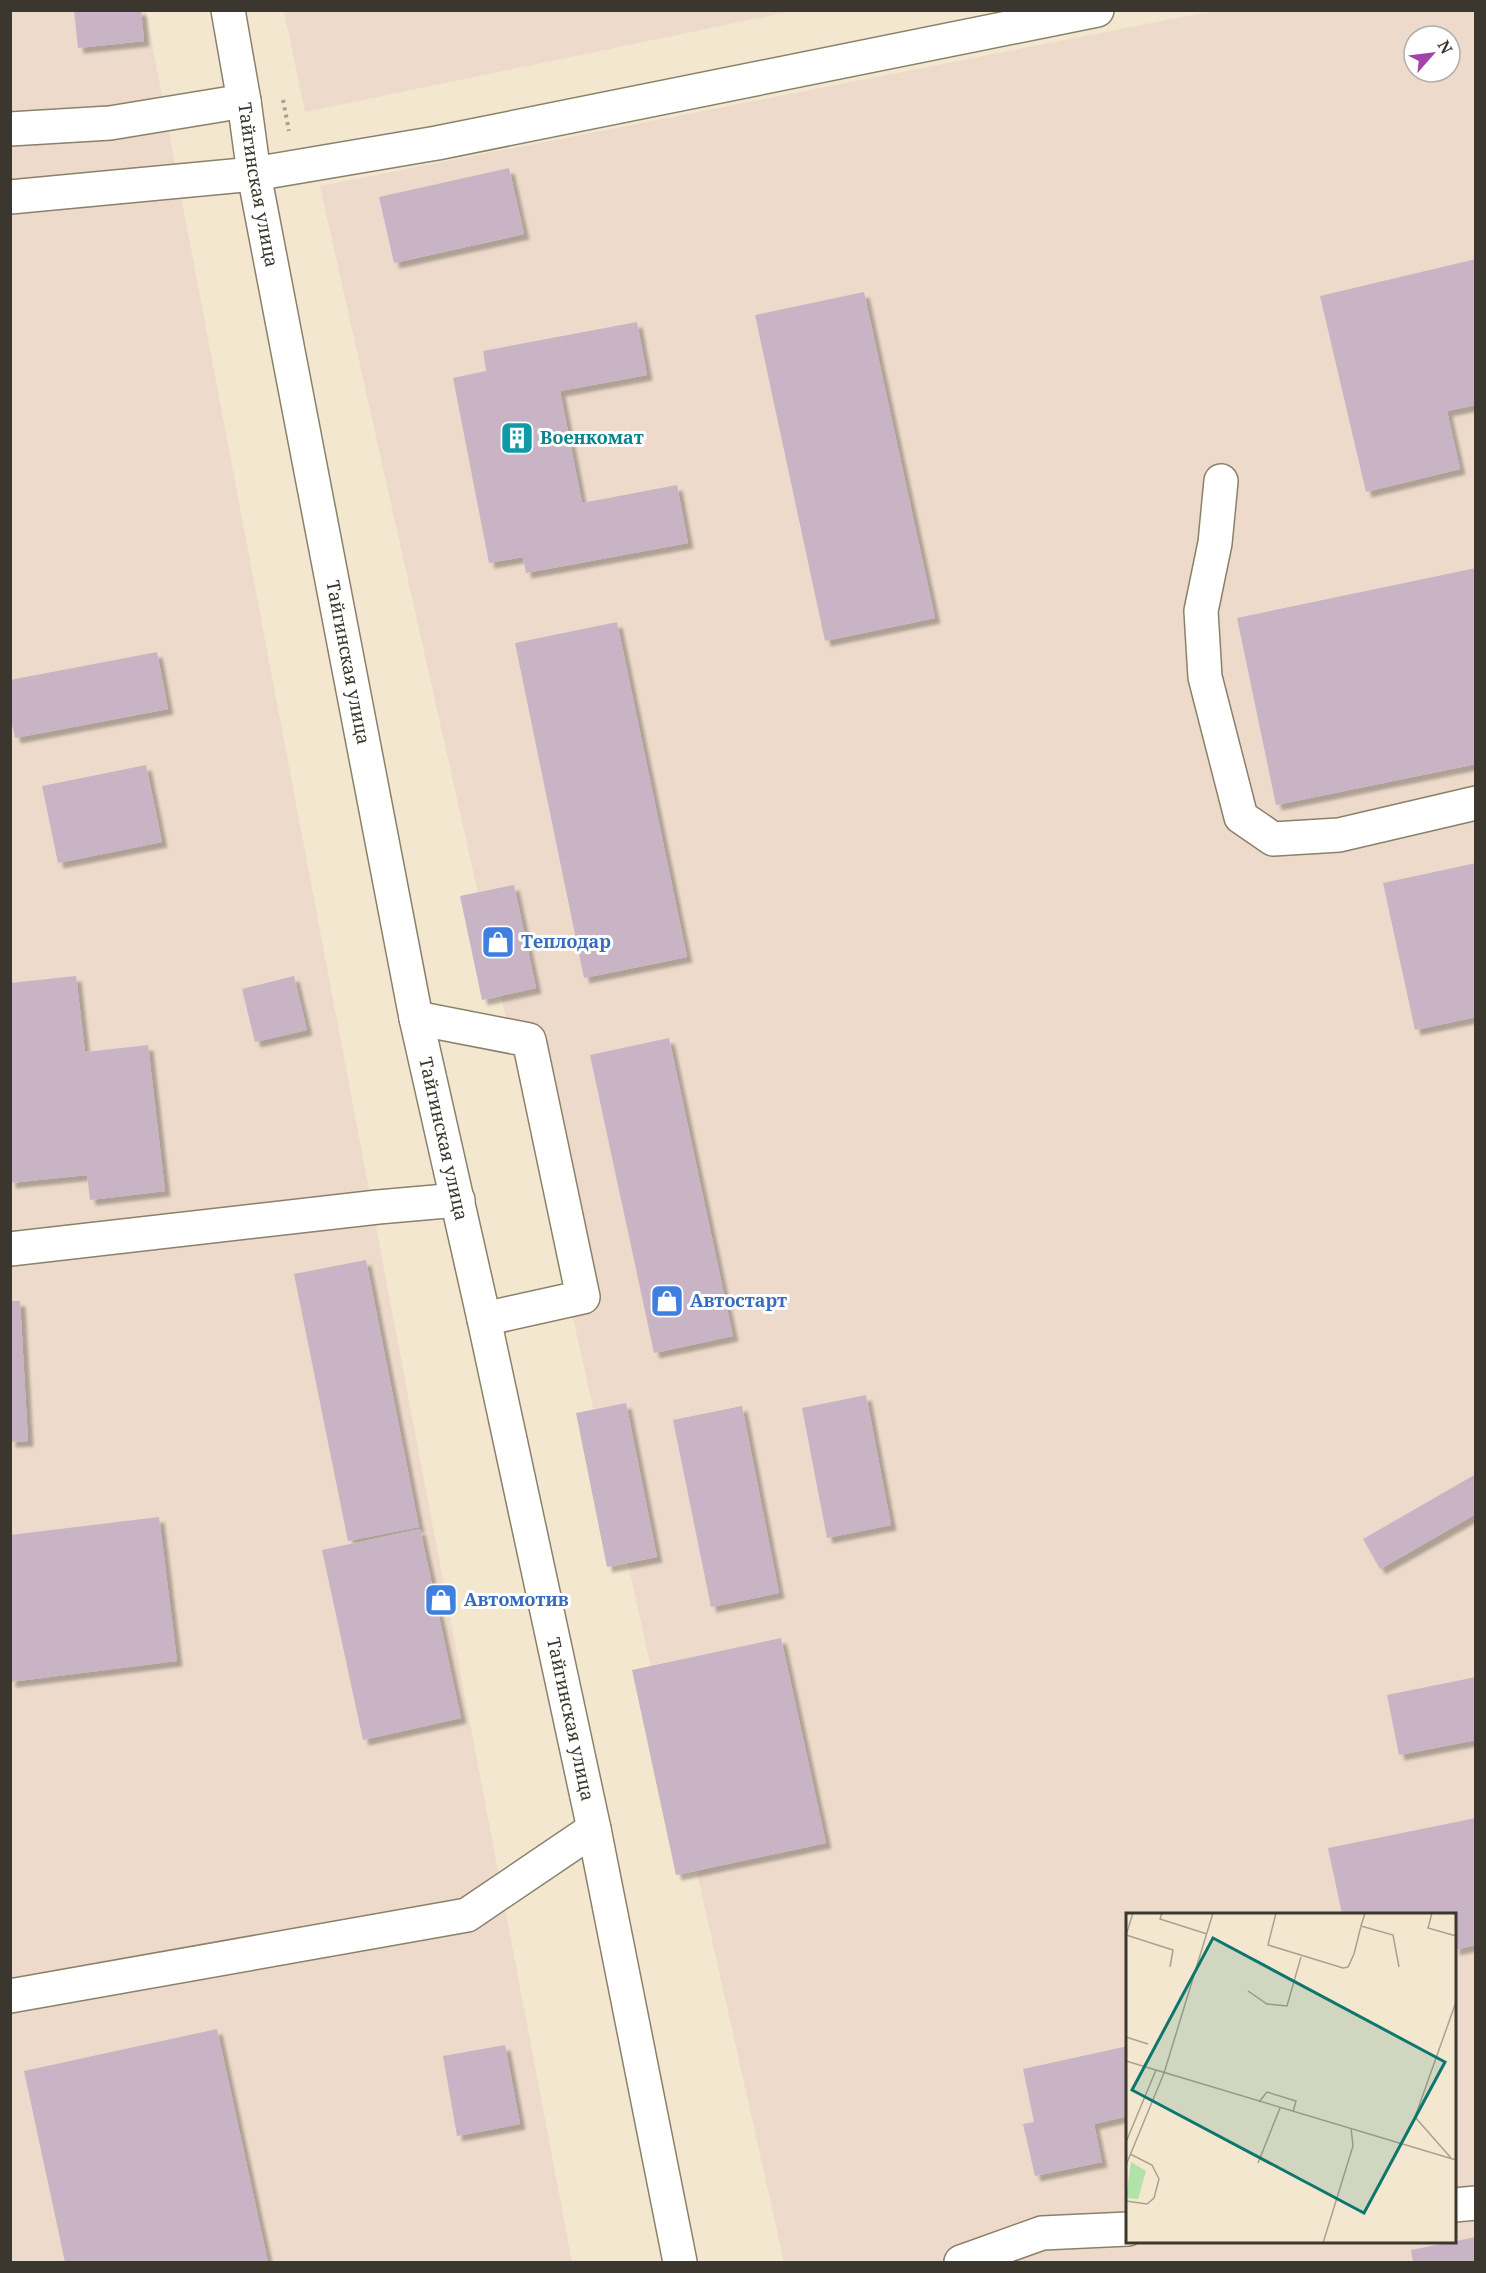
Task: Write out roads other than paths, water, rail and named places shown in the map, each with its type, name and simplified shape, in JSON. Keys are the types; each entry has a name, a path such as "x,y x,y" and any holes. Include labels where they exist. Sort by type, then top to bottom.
{"main road":[{"name":"Тайгинская улица","path":"228,10 254,174 416,1018 458,1200 594,1829 680,2262"},
{"path":"10,197 254,174 437,143 1097,10"},
{"path":"10,129 111,123 244,101"},
{"path":"1221,481 1215,543 1201,611 1205,677 1241,817 1273,839 1339,835 1476,803"},
{"path":"416,1018 529,1040 583,1297 484,1319"},
{"path":"10,1249 458,1200"},
{"path":"10,1996 468,1916 594,1829"},
{"path":"1456,2205 1476,2202"},
{"path":"961,2262 1042,2233 1126,2229"}],"place":[{"name":"Военкомат","path":"517,438"},
{"name":"Теплодар","path":"498,942"},
{"name":"Автостарт","path":"667,1301"},
{"name":"Автомотив","path":"441,1600"}]}
